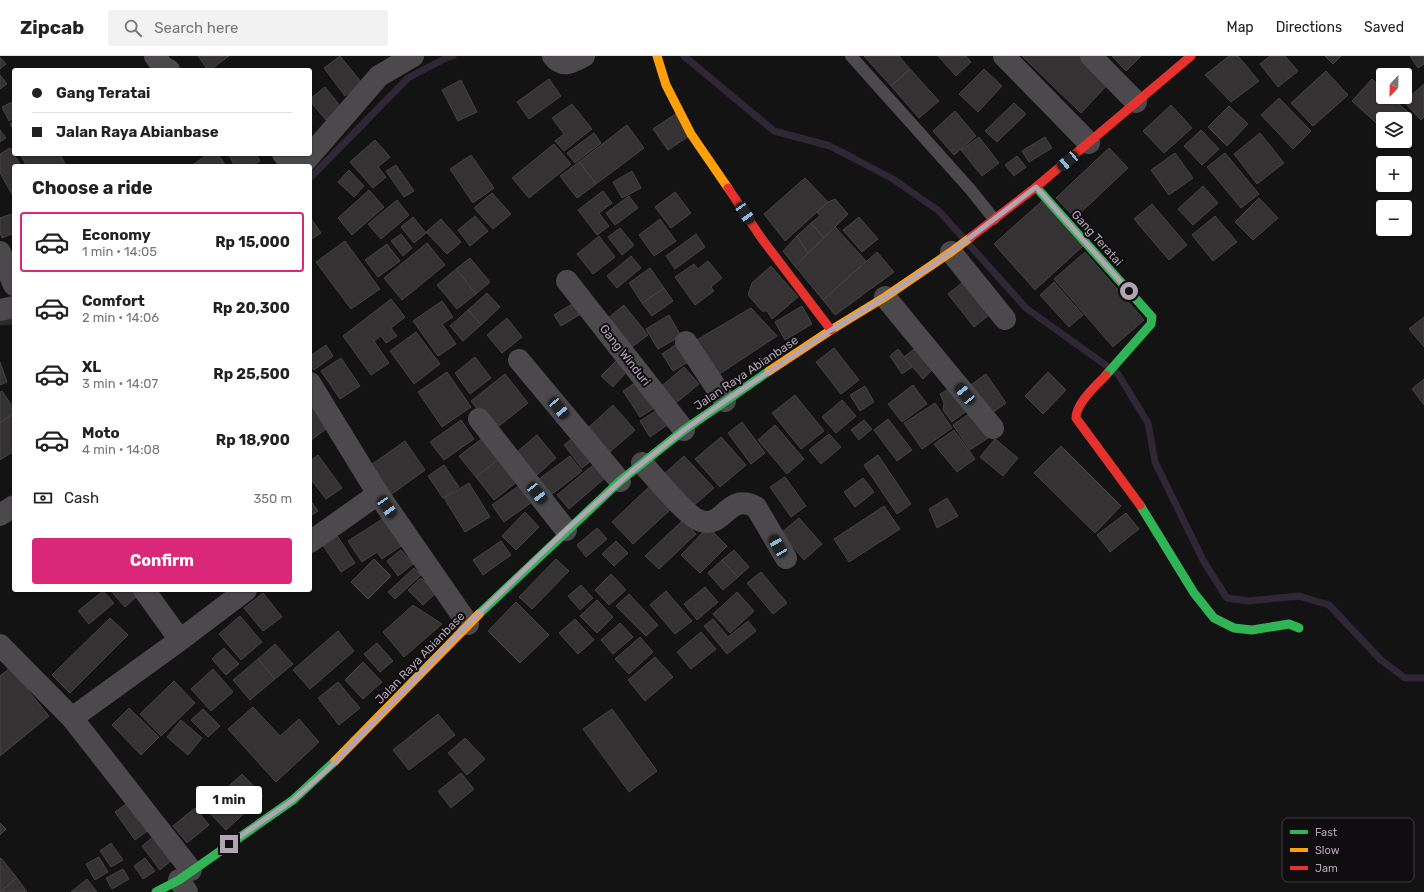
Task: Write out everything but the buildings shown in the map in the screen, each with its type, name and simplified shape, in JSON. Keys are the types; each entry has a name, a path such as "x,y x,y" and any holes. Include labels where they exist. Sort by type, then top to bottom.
{"main road":[{"path":"657,56 666,85 691,134 762,239 831,330"},
{"name":"Jalan Raya Abianbase","path":"156,892 186,881 293,800 329,768 468,624 566,530 642,463 684,430 725,401 831,330 885,297 953,250 1036,187 1089,143 1184,58"},
{"name":"Gang Teratai","path":"1036,187 1150,314 1152,320 1151,324 1081,403 1076,412 1076,418 1138,502 1194,593 1214,618 1234,628 1252,630 1289,624 1299,628"}],"street":[{"path":"155,56 165,68"},
{"path":"312,154 379,76 413,56"},
{"path":"553,56 557,61 567,64 584,56"},
{"path":"1004,56 1089,143"},
{"path":"1091,56 1136,102"},
{"path":"285,156 291,164"},
{"path":"304,164 311,156"},
{"path":"953,250 1006,319"},
{"path":"0,252 12,280"},
{"name":"Gang Winduri","path":"567,281 684,430"},
{"path":"885,297 992,428"},
{"path":"0,310 12,307"},
{"path":"686,342 725,401"},
{"path":"519,360 620,481"},
{"path":"312,386 378,494 468,624"},
{"path":"479,419 566,530"},
{"path":"642,463 688,513 701,521 714,521 737,504 749,504 756,507 786,558"},
{"path":"312,541 378,494"},
{"path":"0,515 12,507"},
{"path":"145,592 180,640"},
{"path":"72,718 243,592"},
{"path":"2,652 72,718 186,881"}],"lane":[{"path":"851,56 970,189 994,219"}],"waterway":[{"path":"312,176 408,78 446,58 453,56"},
{"path":"684,56 774,131 830,146 893,179 939,211 1026,308 1118,374 1148,423 1155,462 1204,562 1227,598 1248,601 1299,596 1329,605 1381,660 1405,678 1424,678"},
{"path":"0,322 12,321"}],"traffic: fast":[{"path":"1036,187 1152,317 1151,324 1106,375"},
{"path":"479,614 620,481 684,430 769,371"},
{"path":"1140,505 1194,593 1214,618 1234,628 1252,630 1289,624 1299,628"},
{"path":"156,892 179,880 293,800 335,761"}],"traffic: slow":[{"path":"657,56 666,85 691,134 728,188"},
{"path":"769,371 831,330 885,297 971,237"},
{"path":"335,761 479,614"}],"traffic: jam":[{"path":"971,237 1036,187 1191,56"},
{"path":"728,188 762,239 831,330"},
{"path":"1106,375 1092,389 1079,406 1076,418 1140,505"}],"route":[{"path":"229,844 293,800 329,768 468,624 566,530 631,472 684,430 725,401 831,330 885,297 951,252 1036,187 1129,291"}]}
